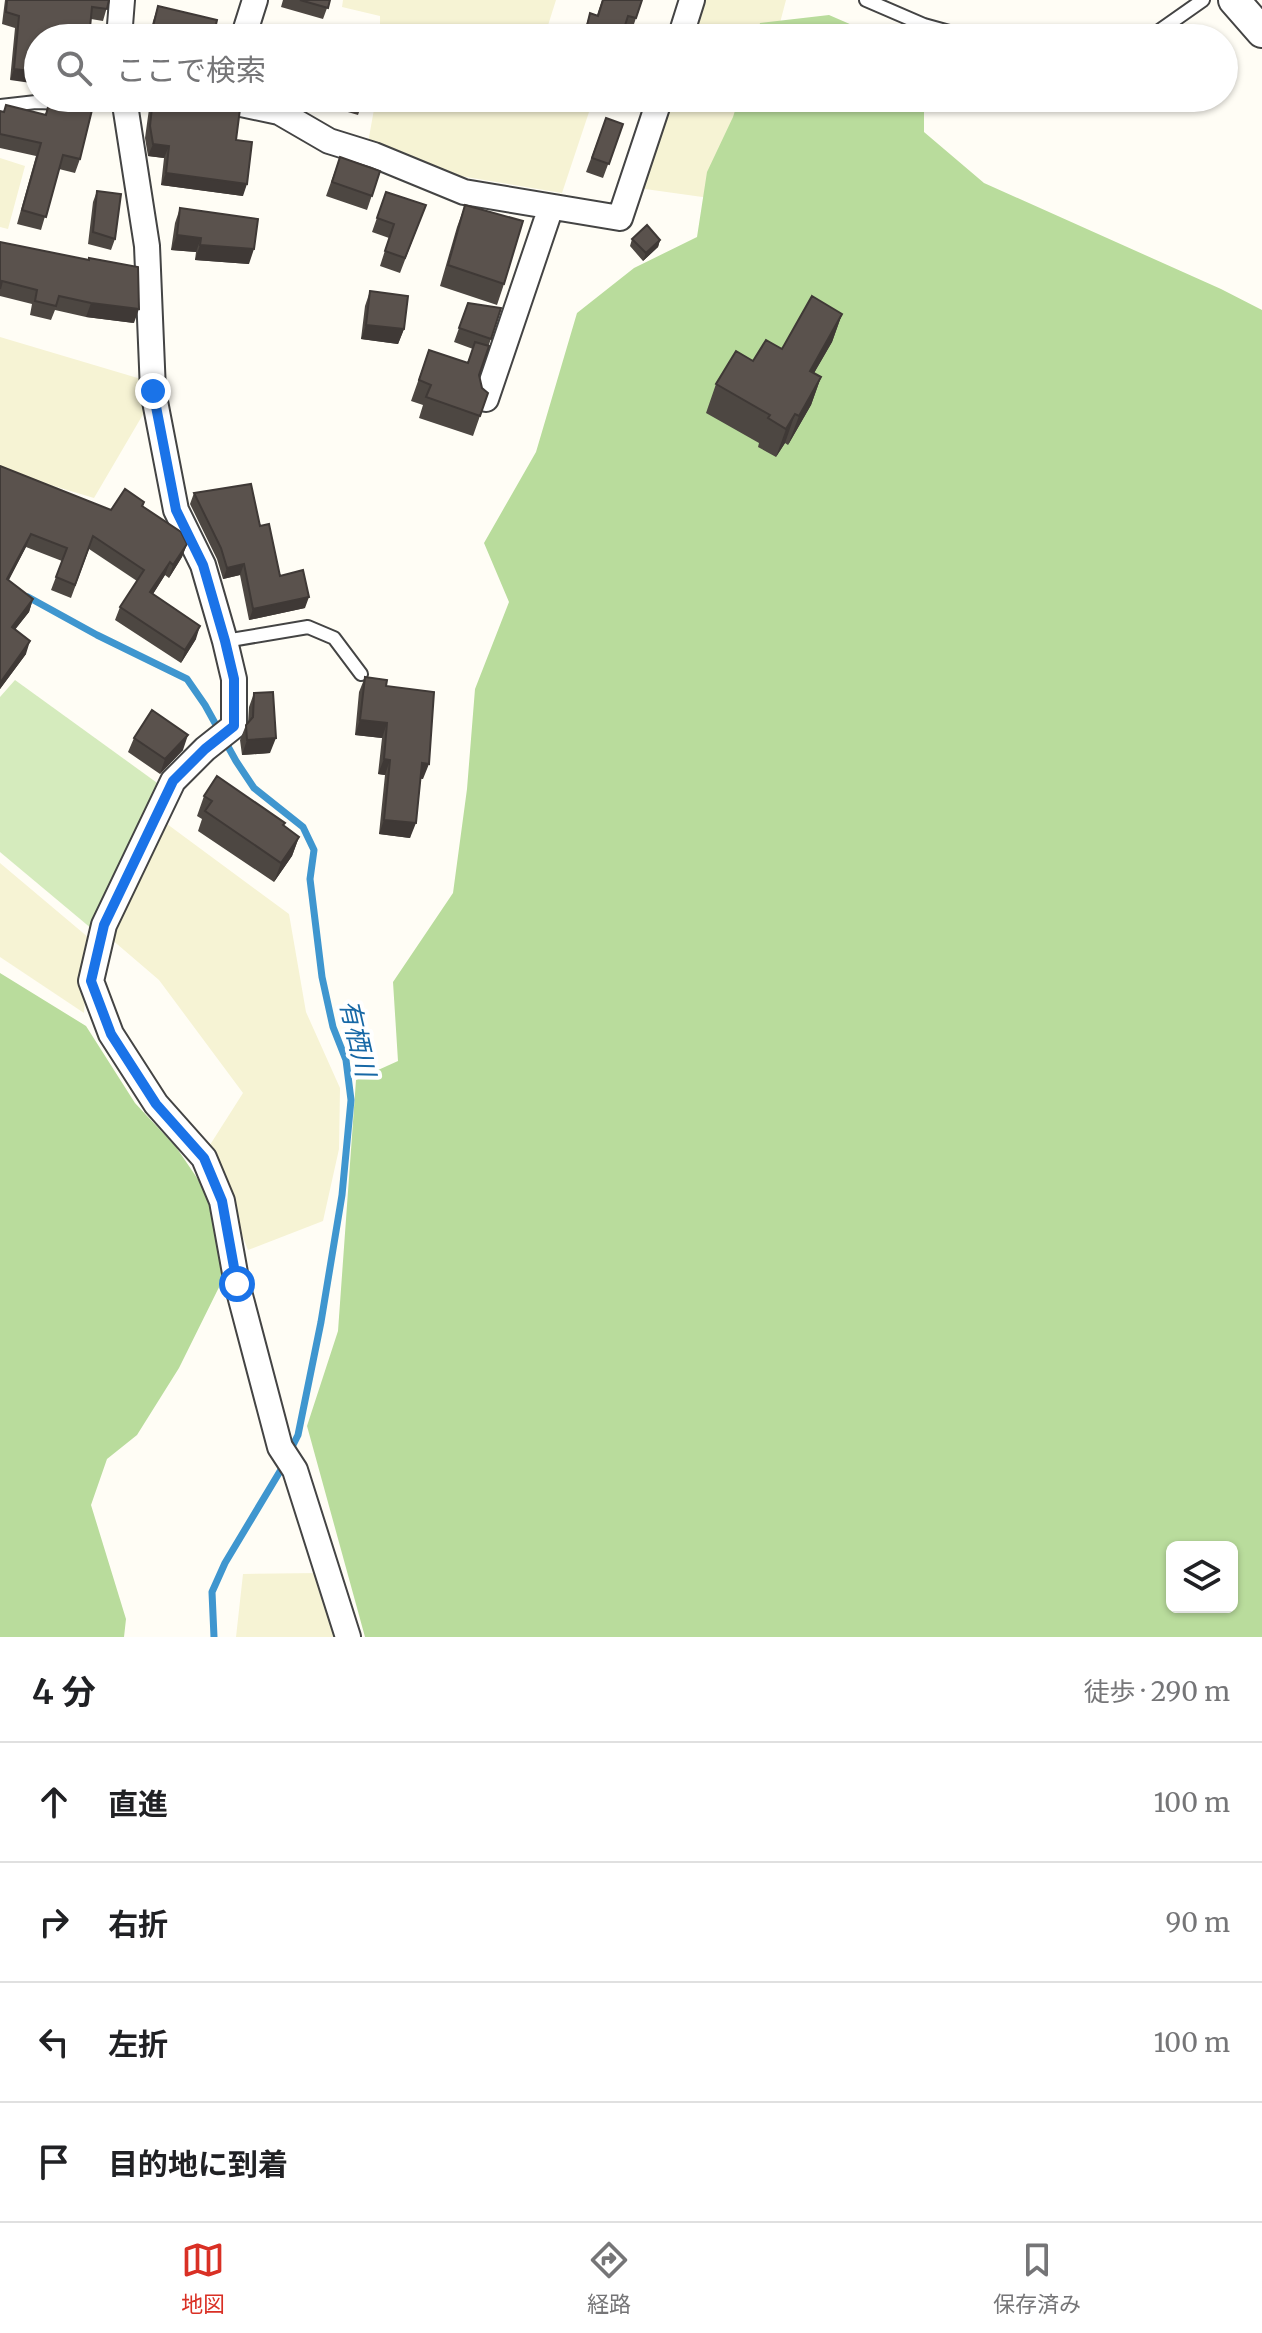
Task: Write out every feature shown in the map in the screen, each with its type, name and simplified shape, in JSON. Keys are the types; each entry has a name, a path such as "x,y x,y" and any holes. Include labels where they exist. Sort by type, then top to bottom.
{"street":[{"path":"120,24 122,0"},
{"path":"247,24 255,0"},
{"path":"684,24 692,0"},
{"path":"1234,0 1262,32"},
{"path":"123,112 147,246 153,391 176,510 203,565 225,641 234,679 234,726 173,781 104,925 91,981 111,1034 156,1104 204,1158 222,1201 237,1284 280,1447 295,1470 348,1637"},
{"path":"279,112 329,141 374,155 464,192 620,218 655,112"},
{"path":"486,399 551,207"}],"lane":[{"path":"866,0 922,24"},
{"path":"1169,24 1203,0"},
{"path":"0,106 24,103"},
{"path":"225,641 308,627 334,638 361,674"}],"shaded area":[{"path":"343,0 556,0 548,24 380,24 380,16 342,7"},
{"path":"700,0 786,0 780,24 692,24"},
{"path":"374,112 589,112 562,193 454,175 368,143"},
{"path":"663,112 755,112 731,201 638,188"},
{"path":"0,158 25,166 8,229 0,227"},
{"path":"0,337 141,379 145,411 94,498 0,470"},
{"path":"163,821 289,914 306,1012 340,1088 339,1149 323,1221 248,1250 208,1148 243,1093 159,980 110,938"},
{"path":"0,863 89,938 84,1013 0,957"},
{"path":"320,1573 340,1637 236,1637 243,1574"}],"green space":[{"path":"829,15 850,24 760,24"},
{"path":"735,112 924,112 924,132 984,183 1262,310 1262,1637 365,1637 307,1426 338,1331 356,1080 398,1061 393,982 453,893 467,789 475,689 509,602 484,543 536,452 577,313 634,268 697,237 707,172"},
{"path":"15,680 160,785 92,929 0,852 0,697"},
{"path":"0,973 86,1026 135,1103 176,1147 208,1194 229,1267 179,1368 137,1435 107,1459 91,1505 126,1619 124,1637 0,1637"}],"building":[{"path":"7,0 109,0 107,9 92,7 90,24 24,24 24,70 14,69 19,16 6,12"},
{"path":"300,0 330,0 328,8"},
{"path":"603,0 642,0 636,18 628,16 625,24 587,24 590,13 598,16"},
{"path":"158,6 217,20 216,24 154,24"},
{"path":"6,105 24,112 46,115 47,112 92,112 80,159 63,155 46,217 22,210 41,143 0,134 0,111 4,112"},
{"path":"152,112 240,112 236,140 252,142 247,184 166,173 169,146 153,144"},
{"path":"606,118 623,124 609,164 592,158"},
{"path":"340,157 380,171 372,196 332,182"},
{"path":"97,191 121,194 115,239 93,232"},
{"path":"386,192 426,205 405,258 385,251 394,224 377,218"},
{"path":"465,205 523,221 504,284 448,265"},
{"path":"180,208 258,219 254,249 200,245 201,238 177,235"},
{"path":"647,225 660,240 646,253 632,239"},
{"path":"0,242 138,267 139,309 59,296 56,306 35,301 37,290 2,281 0,289"},
{"path":"370,291 408,296 404,329 366,325"},
{"path":"812,296 842,314 810,371 821,377 799,416 795,414 786,429 768,418 770,415 716,384 736,351 753,361 766,340 782,349"},
{"path":"468,303 501,308 491,339 459,328"},
{"path":"475,342 489,346 479,375 482,388 488,393 480,416 426,397 431,385 419,380 429,350 468,363"},
{"path":"0,466 111,510 125,489 144,502 142,506 181,532 187,544 173,565 170,562 150,592 200,626 185,650 120,607 144,570 93,536 75,585 56,577 67,548 31,534 7,579 33,599 12,627 30,641 0,683"},
{"path":"251,484 260,526 269,524 280,576 303,570 309,597 253,609 244,564 227,568 221,548 194,493"},
{"path":"365,677 387,680 386,686 434,692 429,764 422,763 416,823 384,820 390,760 384,759 387,723 360,720"},
{"path":"273,692 276,738 247,740 246,725 253,717 254,693"},
{"path":"152,710 188,735 165,759 134,738"},
{"path":"217,776 285,823 283,825 299,837 281,863 205,811 212,801 204,796"}],"waterway":[{"name":"有栖川","path":"28,597 187,679 254,788 303,827 314,850 310,879 322,977 333,1027 346,1060 351,1100 342,1195 321,1322 298,1435 290,1451"},
{"name":"有栖川","path":"214,1637 212,1592 225,1563 285,1463"}],"route":[{"path":"153,391 176,510 203,565 225,641 234,679 234,726 173,781 104,925 91,981 111,1034 156,1104 204,1158 222,1201 237,1284"}]}
